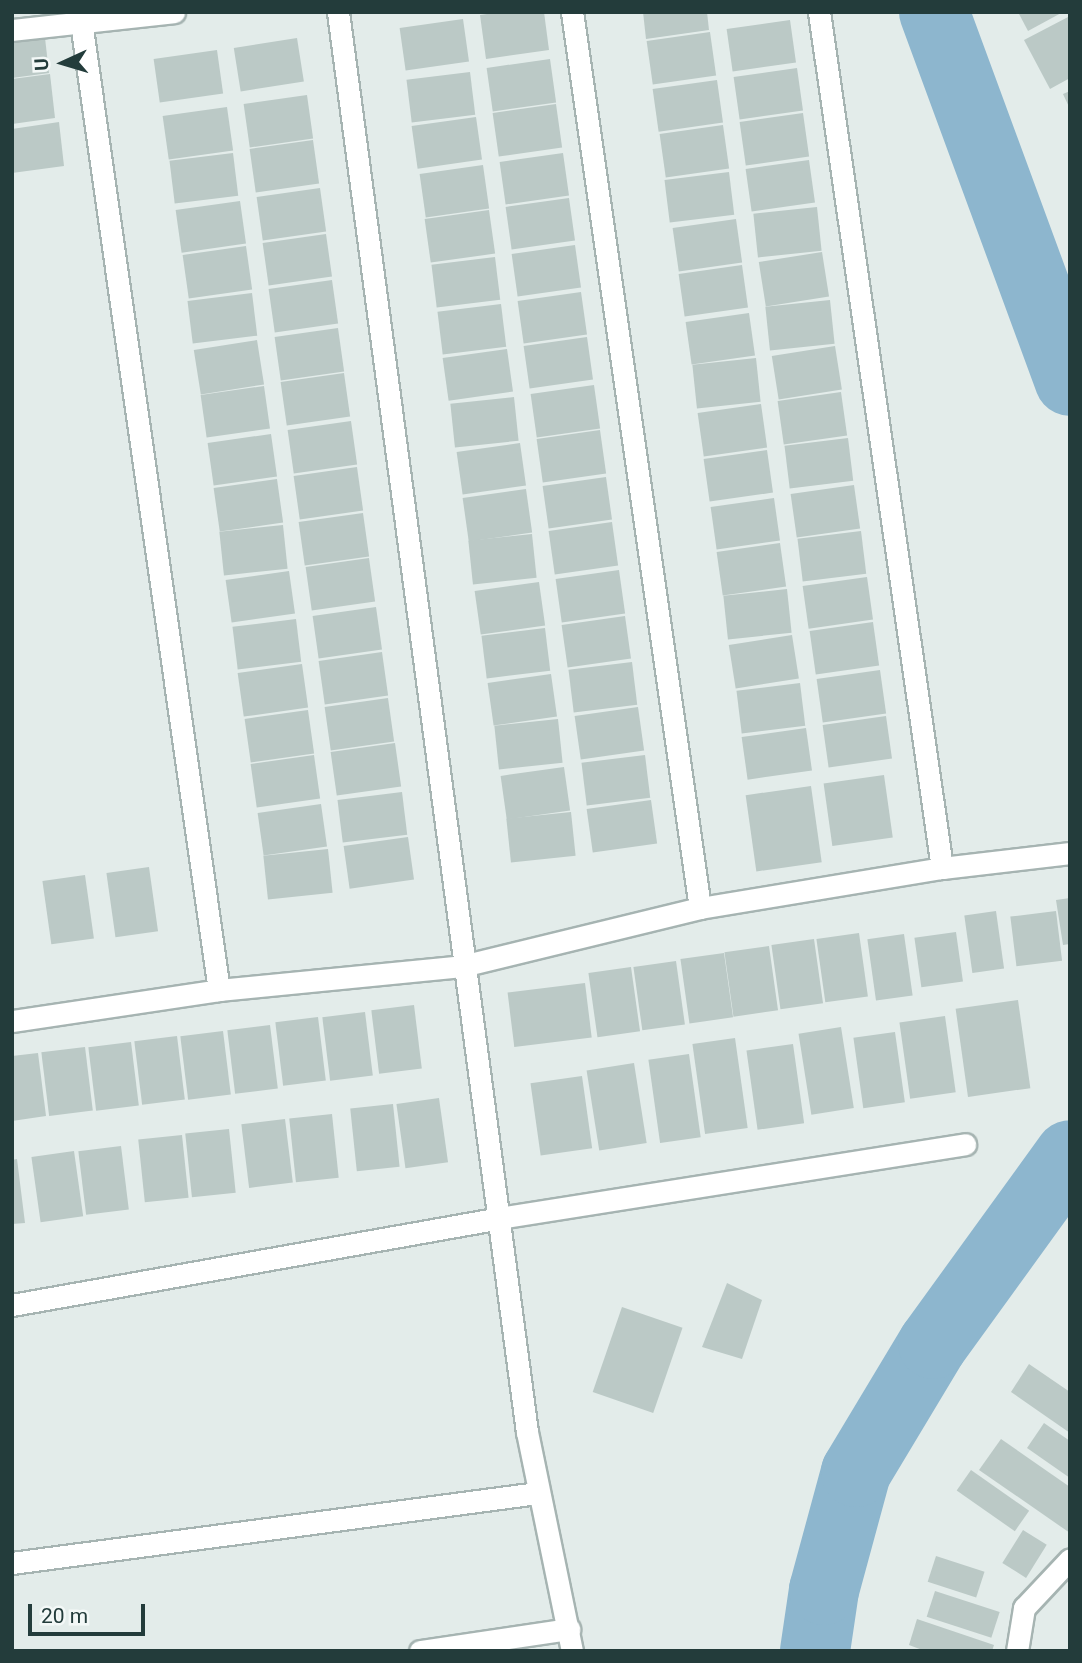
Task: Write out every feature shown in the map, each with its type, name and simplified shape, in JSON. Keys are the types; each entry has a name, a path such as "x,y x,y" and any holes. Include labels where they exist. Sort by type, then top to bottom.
{"street":[{"path":"12,30 174,12"},
{"path":"338,12 463,966 537,1493 572,1651"},
{"path":"572,12 700,908"},
{"path":"819,12 942,868"},
{"path":"81,22 219,990"},
{"path":"12,1021 219,990 463,966 700,908 942,868 1070,853"},
{"path":"12,1305 499,1218 965,1144"},
{"path":"12,1563 537,1493"},
{"path":"1017,1651 1024,1608 1070,1559"},
{"path":"420,1651 569,1629"}],"building":[{"path":"544,12 549,50 486,59 480,15"},
{"path":"643,12 707,12 709,30 646,39"},
{"path":"1018,12 1063,12 1028,31"},
{"path":"1070,16 1070,78 1050,89 1024,40"},
{"path":"463,19 469,62 406,70 400,28"},
{"path":"790,20 796,63 733,71 727,29"},
{"path":"44,29 49,73 12,78 12,33"},
{"path":"710,32 716,76 653,84 647,41"},
{"path":"297,38 304,81 241,91 234,48"},
{"path":"217,50 223,94 160,102 154,59"},
{"path":"550,59 556,103 493,111 487,68"},
{"path":"797,68 803,111 740,119 734,77"},
{"path":"470,72 475,115 412,122 406,80"},
{"path":"50,74 55,118 12,124 12,79"},
{"path":"717,80 723,123 659,132 653,89"},
{"path":"1070,91 1070,109 1063,94"},
{"path":"307,95 313,139 250,147 244,104"},
{"path":"556,104 562,148 499,156 493,113"},
{"path":"227,107 233,151 169,160 163,116"},
{"path":"803,113 809,157 746,165 740,122"},
{"path":"476,117 482,160 418,169 412,126"},
{"path":"59,122 64,166 12,173 12,129"},
{"path":"723,125 729,169 666,177 660,134"},
{"path":"313,140 319,184 256,192 250,149"},
{"path":"233,153 238,196 175,203 169,161"},
{"path":"563,153 569,196 506,204 500,162"},
{"path":"809,160 815,203 752,211 746,169"},
{"path":"483,165 489,209 426,217 420,174"},
{"path":"729,172 734,215 670,223 664,180"},
{"path":"320,188 326,232 263,240 257,197"},
{"path":"569,198 575,241 512,249 506,207"},
{"path":"240,201 246,244 182,253 176,210"},
{"path":"817,207 822,251 758,257 753,214"},
{"path":"489,210 495,254 431,263 425,219"},
{"path":"736,219 742,263 679,271 673,228"},
{"path":"326,234 332,277 269,285 263,243"},
{"path":"575,245 581,288 518,296 512,254"},
{"path":"246,246 252,290 189,298 183,255"},
{"path":"822,252 829,296 766,306 759,262"},
{"path":"495,257 500,300 437,307 431,265"},
{"path":"742,265 748,308 685,316 679,274"},
{"path":"332,280 338,324 275,332 269,289"},
{"path":"581,292 587,335 524,343 518,301"},
{"path":"252,293 257,336 193,344 187,301"},
{"path":"830,300 835,344 770,351 765,307"},
{"path":"501,304 506,347 443,354 437,312"},
{"path":"749,313 755,356 692,364 686,322"},
{"path":"338,328 344,372 281,380 275,337"},
{"path":"587,337 593,380 530,388 524,346"},
{"path":"257,340 264,384 201,394 194,350"},
{"path":"835,346 842,389 779,399 772,356"},
{"path":"507,349 513,392 449,401 443,358"},
{"path":"756,358 761,402 697,408 692,365"},
{"path":"344,373 350,417 287,425 281,382"},
{"path":"594,385 600,429 537,437 531,394"},
{"path":"264,386 270,429 207,437 201,395"},
{"path":"841,392 847,436 784,444 778,401"},
{"path":"514,397 519,441 455,447 450,404"},
{"path":"761,404 767,448 704,456 698,413"},
{"path":"351,421 357,465 294,473 288,430"},
{"path":"600,430 606,474 543,482 537,439"},
{"path":"271,434 277,477 214,485 208,443"},
{"path":"848,438 853,481 790,488 784,446"},
{"path":"520,443 526,486 463,494 457,452"},
{"path":"767,450 773,493 710,501 704,459"},
{"path":"357,467 363,511 300,519 294,476"},
{"path":"606,477 612,520 549,528 543,486"},
{"path":"277,479 283,523 220,531 214,488"},
{"path":"854,485 860,529 797,537 791,494"},
{"path":"526,489 532,533 469,541 463,498"},
{"path":"774,498 780,541 717,549 711,507"},
{"path":"363,513 369,557 305,566 299,522"},
{"path":"612,522 618,566 555,574 549,531"},
{"path":"283,525 288,569 224,575 219,532"},
{"path":"861,531 866,574 803,581 797,539"},
{"path":"532,534 537,578 473,584 468,541"},
{"path":"780,543 786,587 723,595 717,552"},
{"path":"369,558 375,602 312,610 306,567"},
{"path":"619,570 625,614 562,622 556,579"},
{"path":"289,571 295,614 232,622 226,580"},
{"path":"867,577 873,620 809,629 803,586"},
{"path":"539,582 545,626 481,635 475,591"},
{"path":"787,589 792,633 728,639 723,596"},
{"path":"376,607 382,650 319,658 313,616"},
{"path":"625,616 631,659 568,667 562,625"},
{"path":"296,619 301,662 238,669 232,627"},
{"path":"873,622 879,666 816,674 810,631"},
{"path":"545,628 550,671 487,678 481,636"},
{"path":"792,635 799,678 736,688 729,645"},
{"path":"382,652 388,696 325,704 319,661"},
{"path":"632,662 637,705 574,712 568,670"},
{"path":"302,664 308,708 244,717 238,673"},
{"path":"880,670 886,714 823,722 817,679"},
{"path":"551,674 557,717 494,725 488,683"},
{"path":"800,683 805,726 742,733 736,691"},
{"path":"388,698 394,742 331,750 325,707"},
{"path":"638,707 644,751 581,759 575,716"},
{"path":"308,710 314,754 251,762 245,719"},
{"path":"886,716 892,759 829,767 823,725"},
{"path":"558,719 563,763 499,769 494,726"},
{"path":"806,728 812,771 748,780 742,737"},
{"path":"395,743 401,787 337,796 331,752"},
{"path":"314,755 320,799 257,807 251,764"},
{"path":"645,755 650,798 587,805 581,763"},
{"path":"564,767 570,811 507,819 501,776"},
{"path":"884,775 893,837 832,846 824,783"},
{"path":"811,786 822,862 756,871 746,795"},
{"path":"402,792 407,835 343,843 337,800"},
{"path":"651,800 657,844 593,853 587,809"},
{"path":"321,804 327,847 264,855 258,813"},
{"path":"571,812 576,856 511,863 506,819"},
{"path":"408,837 414,880 350,889 344,846"},
{"path":"328,849 333,893 268,900 263,856"},
{"path":"149,867 158,931 115,937 106,873"},
{"path":"85,875 94,938 51,944 42,881"},
{"path":"1070,898 1070,944 1063,945 1056,900"},
{"path":"996,911 1004,968 972,973 964,915"},
{"path":"1056,911 1062,961 1016,966 1010,917"},
{"path":"956,932 963,982 921,987 914,938"},
{"path":"859,933 868,996 825,1002 816,939"},
{"path":"904,934 913,995 876,1001 867,939"},
{"path":"814,939 823,1003 780,1009 771,945"},
{"path":"769,946 778,1010 733,1017 724,952"},
{"path":"724,953 733,1017 689,1023 680,959"},
{"path":"676,961 685,1024 642,1030 633,967"},
{"path":"631,967 640,1031 597,1037 588,973"},
{"path":"585,983 592,1038 514,1047 508,993"},
{"path":"1018,1000 1030,1088 968,1097 956,1009"},
{"path":"414,1005 422,1069 379,1074 371,1010"},
{"path":"365,1012 373,1076 330,1081 322,1017"},
{"path":"945,1016 956,1092 910,1099 899,1022"},
{"path":"318,1017 326,1081 283,1086 275,1022"},
{"path":"270,1025 278,1089 235,1094 227,1030"},
{"path":"841,1027 854,1108 811,1115 799,1034"},
{"path":"223,1031 231,1095 188,1100 180,1036"},
{"path":"895,1032 905,1102 863,1108 853,1038"},
{"path":"177,1036 185,1100 142,1105 134,1041"},
{"path":"735,1038 748,1128 705,1134 692,1044"},
{"path":"131,1042 139,1106 96,1111 88,1047"},
{"path":"793,1044 804,1123 758,1130 746,1051"},
{"path":"85,1047 93,1111 49,1116 41,1052"},
{"path":"38,1053 46,1116 12,1121 12,1056"},
{"path":"689,1054 701,1137 660,1143 648,1060"},
{"path":"634,1063 647,1143 599,1151 587,1071"},
{"path":"582,1076 592,1148 541,1156 531,1083"},
{"path":"439,1098 448,1162 405,1168 396,1104"},
{"path":"393,1104 400,1167 357,1171 350,1108"},
{"path":"332,1114 339,1178 296,1182 289,1118"},
{"path":"285,1119 293,1183 249,1188 241,1124"},
{"path":"229,1129 236,1193 192,1197 185,1134"},
{"path":"182,1135 189,1198 145,1202 138,1140"},
{"path":"121,1146 129,1210 86,1215 78,1151"},
{"path":"74,1151 83,1216 41,1222 31,1157"},
{"path":"17,1159 25,1223 12,1224 12,1160"},
{"path":"727,1283 762,1300 742,1359 702,1347"},
{"path":"622,1307 683,1328 653,1413 593,1392"},
{"path":"1029,1364 1070,1392 1070,1433 1011,1392"},
{"path":"1044,1423 1070,1441 1070,1478 1027,1448"},
{"path":"1001,1439 1070,1487 1070,1533 979,1470"},
{"path":"971,1470 1029,1511 1015,1531 957,1490"},
{"path":"1023,1530 1047,1545 1026,1578 1002,1563"},
{"path":"936,1556 985,1572 976,1597 928,1582"},
{"path":"935,1591 1000,1612 991,1638 927,1617"},
{"path":"917,1619 994,1645 992,1651 925,1651 909,1645"}],"waterway":[{"path":"934,12 1070,381"},
{"path":"815,1651 824,1590 856,1472 933,1344 1070,1155"}]}
